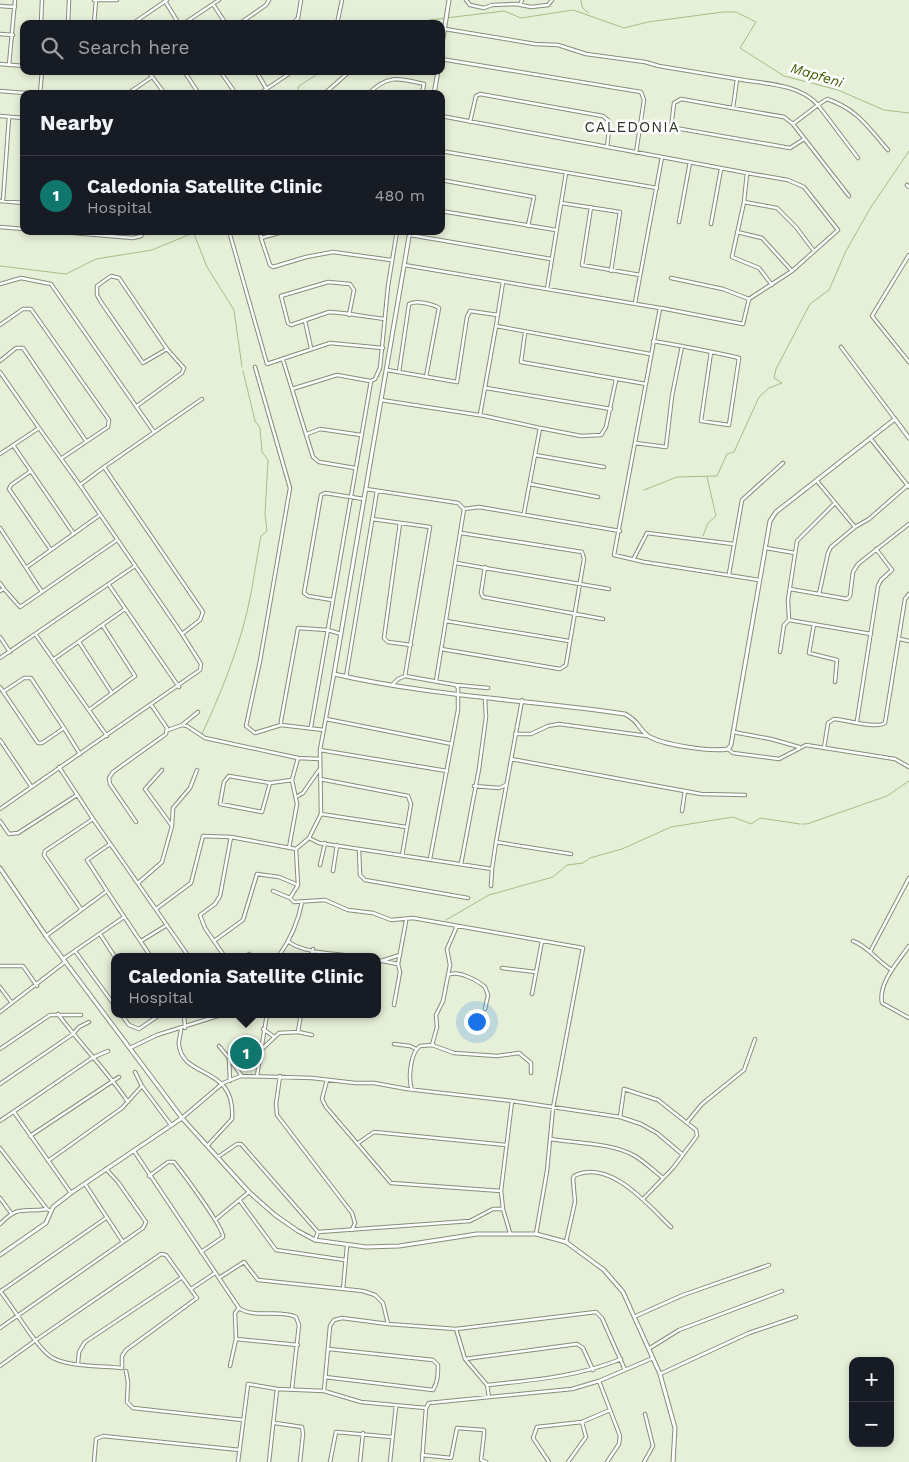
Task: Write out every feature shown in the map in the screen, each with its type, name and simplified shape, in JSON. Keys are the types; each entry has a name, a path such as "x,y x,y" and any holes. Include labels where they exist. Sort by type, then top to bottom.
{"street":[{"path":"9,65 15,0"},
{"path":"41,20 42,0"},
{"path":"68,20 69,0"},
{"path":"94,20 95,0 117,0"},
{"path":"189,20 218,0"},
{"path":"245,20 266,5 269,0"},
{"path":"296,20 301,0"},
{"path":"338,20 342,0"},
{"path":"449,0 445,28 535,44 558,45 586,54 645,62 737,79 767,82 786,88 814,100 858,158"},
{"path":"466,0 470,5 476,7 492,5 530,7 548,5 552,0"},
{"path":"492,5 494,0"},
{"path":"520,5 522,0"},
{"path":"138,20 166,1 177,20"},
{"path":"213,4 223,20"},
{"path":"0,6 15,8"},
{"path":"0,34 12,35"},
{"path":"445,60 639,91 644,100 636,153"},
{"path":"0,64 20,66"},
{"path":"40,90 42,75"},
{"path":"187,75 196,90"},
{"path":"223,75 233,90"},
{"path":"258,75 266,88"},
{"path":"264,90 287,75"},
{"path":"329,90 345,75"},
{"path":"435,90 437,75"},
{"path":"134,90 152,77 162,90"},
{"path":"372,90 378,84 395,78 424,84 423,90"},
{"path":"733,108 737,79"},
{"path":"0,91 20,92"},
{"path":"470,122 476,96 480,94 603,116 610,122 607,147"},
{"path":"793,124 827,99 844,104 857,114 888,150"},
{"path":"671,128 674,103 678,100 784,117 793,124 849,196"},
{"path":"0,116 20,118"},
{"path":"9,117 2,201 20,203"},
{"path":"404,265 660,308 743,324 749,300 792,270 838,230 804,188 788,180 445,117"},
{"path":"641,122 790,148 804,139"},
{"path":"445,152 657,188"},
{"path":"635,304 662,158"},
{"path":"679,222 690,162"},
{"path":"711,224 721,169"},
{"path":"547,289 566,173"},
{"path":"747,173 744,202 732,257 759,268 772,285"},
{"path":"445,181 532,196 535,199 528,226"},
{"path":"744,202 777,208 796,227 814,251"},
{"path":"561,203 620,212 611,271"},
{"path":"591,207 582,265 640,275"},
{"path":"445,212 556,230"},
{"path":"0,227 20,229"},
{"path":"737,232 762,238 792,270"},
{"path":"91,235 133,238 142,235"},
{"path":"230,235 267,364 330,343 383,348"},
{"path":"261,235 270,265 273,267 306,257 333,252 392,260"},
{"path":"261,238 272,235"},
{"path":"310,727 371,381 378,373 383,348 396,235"},
{"path":"156,909 191,883 202,837 208,834 296,848 308,838 321,814 320,750 410,235"},
{"path":"420,235 551,260"},
{"path":"909,256 872,316 909,362"},
{"path":"138,406 184,371 119,278 112,276 97,286 96,290 101,302 144,363 167,349"},
{"path":"0,284 21,278 51,284 138,406 154,432"},
{"path":"671,278 723,289 749,300"},
{"path":"349,315 354,288 350,284 333,281 281,296 289,325 330,312 349,315 385,319"},
{"path":"480,416 502,282"},
{"path":"399,372 410,304 414,302 436,306 439,308 426,377"},
{"path":"660,308 650,354 620,531 614,555 759,580"},
{"path":"0,325 23,309 31,309 109,420 108,427 62,458"},
{"path":"386,370 456,382 467,317 470,311 498,315"},
{"path":"305,321 311,348"},
{"path":"496,326 525,333 650,354"},
{"path":"525,333 521,362 646,384"},
{"path":"653,341 682,346 711,352 739,358 729,425 701,421 711,352"},
{"path":"635,443 666,448 672,396 682,346"},
{"path":"841,347 909,438"},
{"path":"0,361 16,348 23,348 86,442"},
{"path":"283,360 316,460 355,468"},
{"path":"255,367 290,488 260,661 246,726 255,734 281,725 324,730"},
{"path":"0,372 62,458 182,634 201,666 197,674 179,687 31,786 0,809"},
{"path":"292,388 337,375 371,381"},
{"path":"381,400 480,416 581,436 601,434 606,427 616,380"},
{"path":"486,388 611,409"},
{"path":"80,485 202,400"},
{"path":"728,749 731,745 770,521 776,512 895,419"},
{"path":"0,454 39,428"},
{"path":"307,434 320,428 361,435"},
{"path":"524,513 540,428"},
{"path":"819,594 831,547 908,486 870,438"},
{"path":"14,445 74,534"},
{"path":"535,455 604,467"},
{"path":"729,574 733,544 745,496 783,463"},
{"path":"104,468 203,612 200,620 182,634"},
{"path":"31,470 11,484 9,489 51,550"},
{"path":"817,481 855,527"},
{"path":"530,484 598,497"},
{"path":"366,488 458,504 464,509"},
{"path":"346,676 377,491"},
{"path":"332,600 308,596 304,593 322,493 364,499"},
{"path":"780,652 784,625 789,620 790,589 798,537 835,503"},
{"path":"464,509 479,506 620,531"},
{"path":"436,681 464,509"},
{"path":"27,567 100,516"},
{"path":"372,518 430,527 411,645 404,676"},
{"path":"400,523 384,638 388,642 411,645"},
{"path":"790,589 844,600 848,598 854,569 876,549 909,524"},
{"path":"0,528 42,592"},
{"path":"440,649 560,669 566,665 584,559 581,551 461,533"},
{"path":"634,558 647,533 733,544"},
{"path":"0,583 20,607 117,540"},
{"path":"764,547 795,553"},
{"path":"857,721 879,583 892,570 876,549"},
{"path":"456,563 609,589"},
{"path":"0,658 135,566"},
{"path":"485,567 481,593 483,597 603,618"},
{"path":"109,585 179,687"},
{"path":"0,591 4,589"},
{"path":"824,748 831,720 834,718 857,721 874,726 885,723 906,599 909,594"},
{"path":"54,659 126,609"},
{"path":"789,620 871,634"},
{"path":"446,621 569,641"},
{"path":"814,624 809,653 837,660 835,682"},
{"path":"89,710 136,676 103,626"},
{"path":"281,725 298,628 328,630 341,634"},
{"path":"36,635 107,736"},
{"path":"0,637 10,652"},
{"path":"900,639 909,641"},
{"path":"79,642 113,693"},
{"path":"334,674 458,696 522,700 626,714 636,720 640,728 649,736"},
{"path":"392,685 404,676 456,685 488,688"},
{"path":"3,692 24,678 31,678 80,754"},
{"path":"430,859 458,710 456,685"},
{"path":"0,687 40,744 64,728"},
{"path":"461,864 486,717 485,698"},
{"path":"491,886 496,842 514,734 522,700"},
{"path":"152,706 168,730"},
{"path":"136,822 110,784 109,778 113,772 164,738 168,730 182,725 198,712"},
{"path":"326,719 452,744"},
{"path":"514,734 532,734 548,726 559,724 649,736 697,749 714,751 728,749 733,753 779,759 806,745 895,758 909,766"},
{"path":"182,725 187,726 205,738 298,758 320,759"},
{"path":"733,732 772,739 799,748"},
{"path":"0,740 31,786"},
{"path":"320,750 448,771"},
{"path":"289,848 296,810 296,797 292,780 298,758"},
{"path":"511,760 711,795 745,795"},
{"path":"59,767 187,953"},
{"path":"296,797 303,793 320,769"},
{"path":"162,770 147,786 146,791 172,826"},
{"path":"138,883 162,862 172,826 173,808 190,788 197,770"},
{"path":"270,783 262,812 220,804 224,782 229,776 270,783 292,780"},
{"path":"320,779 408,796 411,804 402,856"},
{"path":"474,786 499,788 506,785"},
{"path":"682,811 685,791"},
{"path":"0,821 9,834 18,834 78,795"},
{"path":"321,814 406,827"},
{"path":"81,909 44,855 45,851 93,819"},
{"path":"222,953 200,916 215,904 220,896 231,837"},
{"path":"308,838 359,849 492,869"},
{"path":"496,842 572,854"},
{"path":"111,843 87,860 149,953"},
{"path":"320,865 325,843"},
{"path":"333,870 337,845"},
{"path":"290,898 298,885 296,848"},
{"path":"359,849 360,875 365,880 468,898"},
{"path":"0,868 64,961 182,1118 249,1192 298,1232 315,1240 347,1246 399,1246 477,1234 536,1234 566,1242 604,1270 623,1292 636,1316 660,1374 675,1428 673,1462"},
{"path":"214,941 243,920 257,874 279,877 298,885"},
{"path":"870,952 909,878"},
{"path":"46,936 107,891"},
{"path":"273,891 290,898 294,902 325,900 348,910 374,913 391,920 413,918 583,948 554,1108 536,1234"},
{"path":"281,953 289,942 298,920 302,902"},
{"path":"0,1012 37,986 75,950 124,917"},
{"path":"394,1005 400,972 398,964 406,920"},
{"path":"142,941 167,925"},
{"path":"432,1045 437,1027 436,1015 443,1001 450,965 447,949 456,926"},
{"path":"100,934 112,953"},
{"path":"532,994 542,941"},
{"path":"853,941 870,952 880,963 892,970"},
{"path":"289,942 294,945 335,953"},
{"path":"909,946 892,970 881,996 882,1003 909,1018"},
{"path":"312,953 313,949"},
{"path":"75,950 111,1000"},
{"path":"381,960 400,955"},
{"path":"381,961 398,964"},
{"path":"0,966 23,966 37,986"},
{"path":"502,968 536,972"},
{"path":"448,975 452,973 468,977 485,987 488,995 485,1009"},
{"path":"0,988 12,1003"},
{"path":"58,1014 92,1058 114,1080 128,1102"},
{"path":"0,1049 42,1020 58,1014 81,1015"},
{"path":"124,1018 129,1025 139,1028 155,1018"},
{"path":"184,1018 185,1028"},
{"path":"130,1048 157,1035 213,1018"},
{"path":"257,1076 266,1018"},
{"path":"298,1032 300,1018"},
{"path":"0,1084 73,1034 79,1027 89,1022"},
{"path":"181,1029 179,1045 187,1062 223,1083 228,1088 233,1116 208,1145"},
{"path":"263,1029 273,1036"},
{"path":"260,1051 273,1036 279,1033 298,1032 312,1035"},
{"path":"688,1121 702,1104 744,1070 755,1039"},
{"path":"394,1044 410,1046 416,1049 432,1045 454,1053 497,1056 519,1053 531,1063 531,1073"},
{"path":"219,1046 241,1076"},
{"path":"407,1089 410,1084 416,1049"},
{"path":"0,1121 92,1058 108,1051"},
{"path":"229,1058 230,1081"},
{"path":"135,1072 142,1086 171,1125"},
{"path":"30,1136 119,1076"},
{"path":"0,1254 46,1223 49,1210 71,1193 182,1118 223,1083 241,1076 280,1076 374,1083 412,1090 512,1101 620,1117 641,1124 657,1133 683,1155"},
{"path":"280,1076 276,1104 277,1115 352,1213 355,1223 352,1231"},
{"path":"328,1080 322,1099 326,1107 358,1142 391,1183 501,1191"},
{"path":"410,1084 412,1090"},
{"path":"48,1162 128,1102 142,1086"},
{"path":"620,1117 624,1088 658,1100 688,1121 696,1130 697,1136 683,1155 644,1198"},
{"path":"510,1233 503,1209 501,1191 512,1101"},
{"path":"14,1112 71,1193"},
{"path":"358,1142 374,1132 506,1145"},
{"path":"550,1139 595,1146 611,1146 634,1155 664,1178"},
{"path":"218,1157 237,1144 241,1144 318,1232"},
{"path":"0,1148 49,1210"},
{"path":"134,1150 149,1176 239,1308 246,1312 295,1316 299,1325 292,1388"},
{"path":"149,1176 168,1162 174,1162 216,1220 223,1238 202,1252"},
{"path":"0,1328 143,1228 146,1222 118,1182 106,1169"},
{"path":"566,1242 575,1202 573,1179 576,1175 605,1176 618,1180 644,1198 671,1227"},
{"path":"85,1184 123,1242"},
{"path":"216,1220 249,1192"},
{"path":"0,1198 11,1213"},
{"path":"240,1201 276,1250 345,1260"},
{"path":"0,1224 11,1213 22,1208 49,1210"},
{"path":"318,1232 352,1231 470,1220 493,1209 503,1209"},
{"path":"0,1366 36,1340 161,1254 166,1256 197,1298 126,1350 122,1356 122,1368 50,1358 36,1340 0,1291 106,1218"},
{"path":"315,1240 318,1232"},
{"path":"343,1289 347,1246"},
{"path":"219,1278 244,1262 258,1280 368,1292 379,1298 386,1310 388,1324"},
{"path":"636,1316 683,1294 770,1264"},
{"path":"191,1289 215,1273"},
{"path":"78,1363 79,1352 85,1342 181,1278"},
{"path":"650,1348 679,1330 782,1291"},
{"path":"230,1366 236,1339 236,1313 239,1308"},
{"path":"324,1391 330,1326 334,1320 342,1318 388,1324 456,1329 596,1312 602,1318 625,1370"},
{"path":"660,1374 749,1333 796,1317"},
{"path":"456,1329 465,1359 487,1385 489,1398"},
{"path":"236,1339 298,1345"},
{"path":"465,1359 577,1344 583,1348 592,1370"},
{"path":"324,1377 432,1390 436,1384 438,1374 438,1365 433,1360 329,1349"},
{"path":"422,1462 426,1408 429,1403 572,1389 653,1358"},
{"path":"487,1385 592,1370 620,1359"},
{"path":"126,1371 128,1382 127,1402 133,1408 243,1420"},
{"path":"599,1380 620,1440 607,1462"},
{"path":"238,1462 248,1384 277,1390 292,1388 324,1391 361,1402 426,1408"},
{"path":"269,1462 275,1423 277,1390"},
{"path":"390,1462 396,1406"},
{"path":"549,1462 533,1438 534,1430 542,1426 582,1422 610,1410"},
{"path":"644,1462 653,1446 645,1414"},
{"path":"568,1462 586,1437 582,1422"},
{"path":"275,1423 302,1427 300,1462"},
{"path":"422,1455 451,1458 457,1428 478,1428 484,1430 481,1460 486,1462"},
{"path":"330,1462 336,1432 392,1437"},
{"path":"360,1462 363,1433"},
{"path":"94,1462 96,1439 103,1436 240,1450"}],"waterway":[{"path":"581,0 582,7 588,13"},
{"name":"Mapfeni","path":"429,20 504,11 521,18 573,10 624,28 648,22 736,12 756,22 740,48 784,76 838,90 884,110 909,113"},
{"name":"Mapfeni","path":"298,90 299,86 316,75"},
{"path":"644,490 677,477 717,476 727,454 734,452 759,397 769,388 782,383 774,378 776,369 810,304 829,290 846,251 871,207 909,151"},
{"path":"0,266 66,274 96,259 152,250 188,235"},
{"path":"194,235 207,267 234,310 242,367"},
{"path":"202,734 222,689 243,628 261,536 267,531 265,514 268,460 262,452 260,428 255,421 243,371"},
{"path":"703,536 708,523 716,516 707,477"},
{"path":"802,824 807,824 887,796 909,781"},
{"path":"446,920 489,895 553,877 567,865 583,863 590,858 622,849 671,827 733,817 751,824 760,818 800,824"}],"place":[{"name":"Caledonia Satellite Clinic","path":"246,1053"}],"district":[{"name":"CALEDONIA","path":"632,127"}]}
